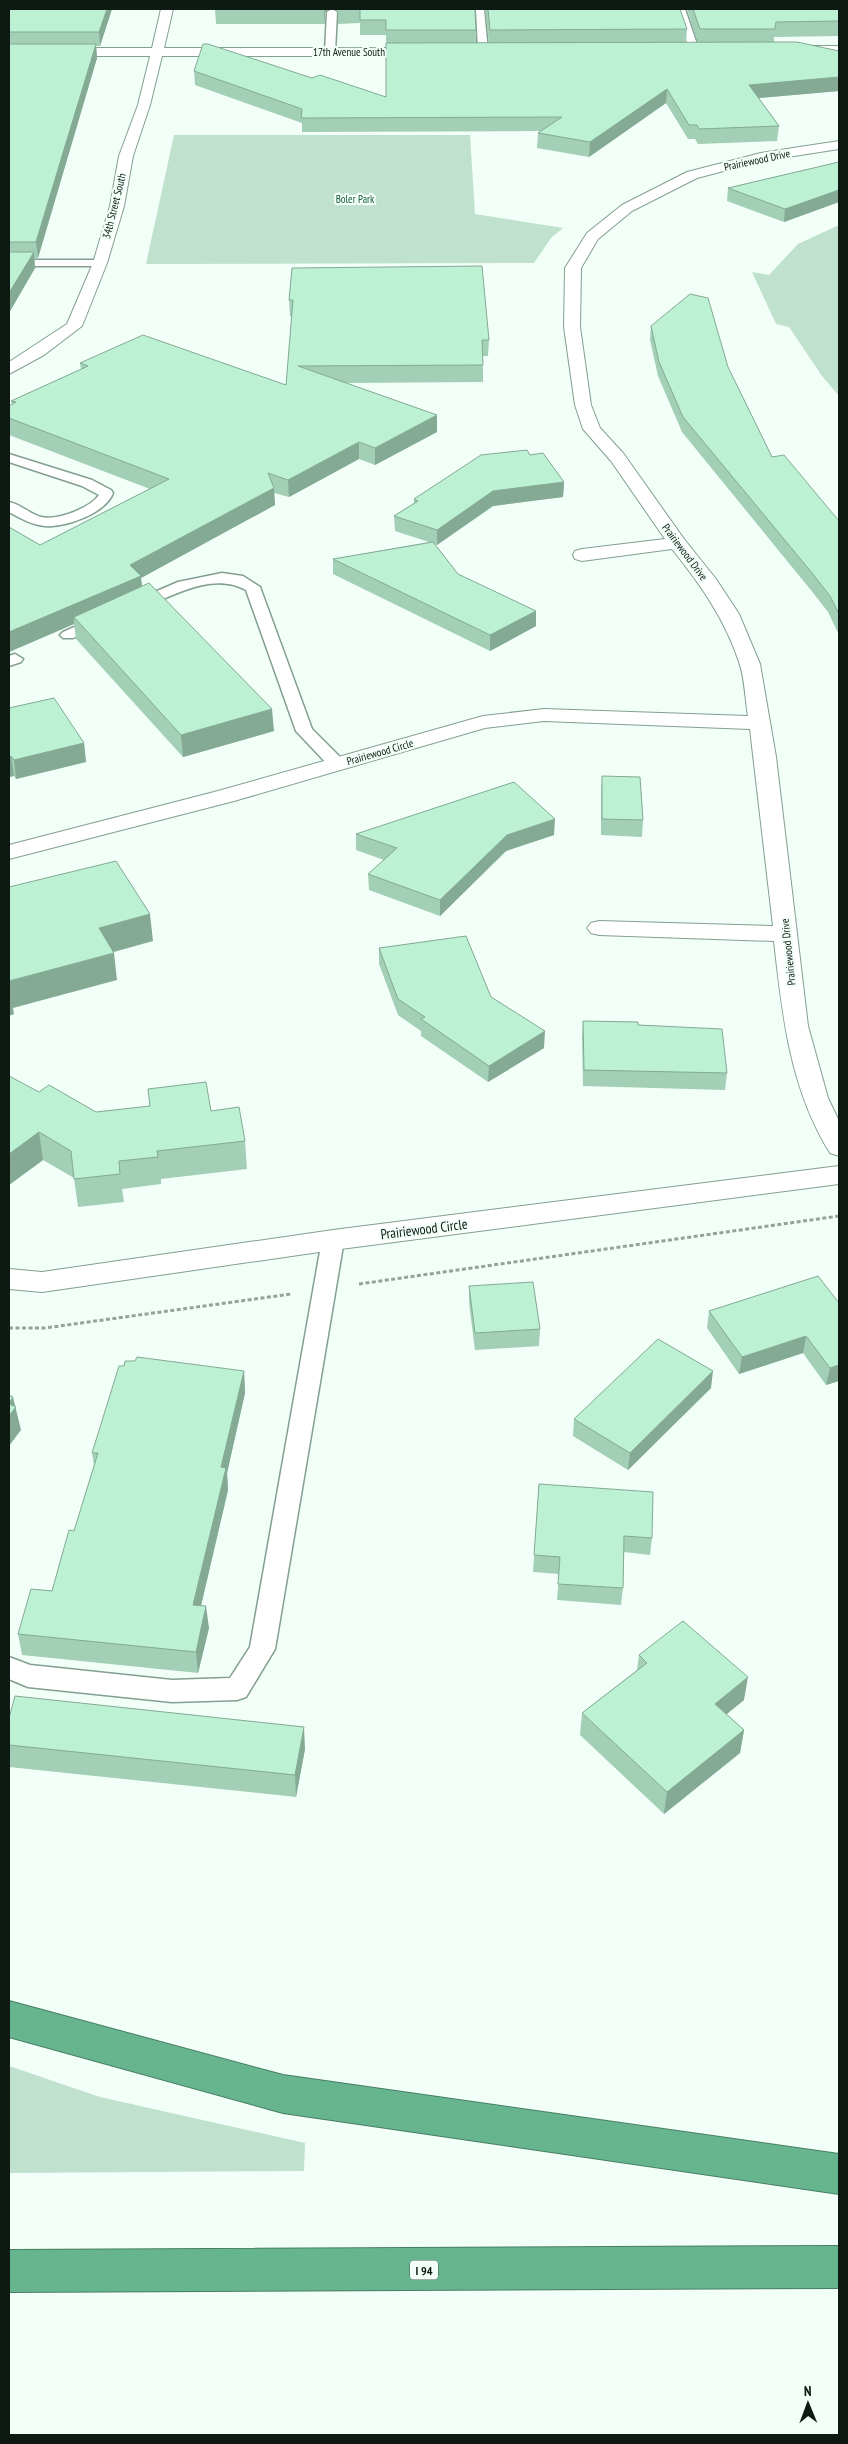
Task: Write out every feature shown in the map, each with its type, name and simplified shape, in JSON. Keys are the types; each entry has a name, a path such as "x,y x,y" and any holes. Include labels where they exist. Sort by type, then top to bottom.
{"highway":[{"path":"9,2019 282,2094 839,2174"},
{"name":"I 94","path":"9,2271 839,2267"}],"street":[{"name":"34th Street South","path":"9,369 38,352 74,326 100,263 117,206 126,156 144,105 167,9"},
{"path":"676,50 699,50"},
{"path":"781,50 839,50"},
{"name":"17th Avenue South","path":"9,52 434,52"},
{"name":"Prairiewood Drive","path":"839,146 761,158 692,175 627,208 592,236 573,268 572,326 582,405 592,429 617,457 677,543 706,579 729,614 750,664 760,723 796,1026 815,1098 839,1147"},
{"path":"582,555 677,543"},
{"name":"Prairiewood Circle","path":"9,852 226,796 483,722 544,716 760,723"},
{"path":"599,928 786,934"},
{"name":"Prairiewood Circle","path":"9,1279 42,1282 333,1240 839,1175"}],"lane":[{"path":"480,9 483,51"},
{"path":"681,9 699,50"},
{"path":"330,52 332,12"},
{"path":"9,263 100,263"},
{"path":"9,458 87,483 106,493 104,500 97,504 70,517 53,522 43,522 9,506"},
{"path":"68,635 188,584 215,579 236,579 253,587 304,731 336,764"},
{"path":"9,1668 28,1676 172,1691 237,1689 262,1649 333,1240"}],"path":[{"path":"9,1328 44,1328 839,1216"}],"green space":[{"name":"Boler Park","path":"174,135 470,135 475,214 563,228 551,238 534,263 146,264"},
{"path":"839,225 839,396 822,376 789,327 776,324 752,272 769,275 798,244"},
{"path":"9,2066 100,2097 305,2143 304,2171 9,2173"}],"building":[{"path":"9,9 107,9 99,32 9,32"},
{"path":"360,9 475,9 476,30 386,30 386,20 360,20"},
{"path":"488,9 680,9 687,29 490,30"},
{"path":"693,9 839,9 839,21 776,22 775,29 700,29"},
{"path":"797,42 839,51 839,77 749,85 779,126 699,129 697,125 689,125 667,89 590,142 538,133 562,117 301,118 302,109 194,71 203,44 208,44 312,78 320,75 386,97 386,43"},
{"path":"9,44 96,44 36,242 9,242"},
{"path":"839,162 839,190 785,209 728,188"},
{"path":"9,252 34,252 9,293"},
{"path":"482,266 489,340 482,340 483,365 298,366 437,415 375,448 359,442 288,480 268,473 274,488 130,565 141,576 9,632 9,527 40,545 169,479 9,418 9,406 16,402 11,401 88,366 80,363 143,335 286,385 293,300 289,300 292,268"},
{"path":"690,294 708,298 728,367 772,457 784,455 839,521 839,614 830,596 812,573 683,417 659,362 651,326"},
{"path":"527,450 530,455 543,453 564,482 493,491 437,530 394,516 418,501 414,499 481,455"},
{"path":"433,542 458,574 536,611 490,635 333,559"},
{"path":"149,583 272,709 181,735 74,617"},
{"path":"54,698 84,743 14,760 11,756 9,757 9,708"},
{"path":"602,776 640,777 643,820 602,819"},
{"path":"514,782 555,819 507,835 440,900 368,874 397,848 356,834"},
{"path":"116,861 150,914 99,928 114,953 9,981 9,887"},
{"path":"466,936 491,997 545,1031 489,1066 421,1019 425,1017 398,999 379,948"},
{"path":"583,1021 638,1022 638,1025 722,1029 727,1073 584,1070"},
{"path":"9,1076 39,1092 49,1085 96,1112 150,1106 148,1089 206,1082 211,1111 239,1107 245,1141 157,1151 158,1157 119,1161 120,1174 74,1179 71,1151 39,1132 9,1154"},
{"path":"818,1276 839,1303 839,1365 830,1368 806,1336 742,1357 709,1311"},
{"path":"533,1282 540,1329 475,1333 469,1286"},
{"path":"658,1339 713,1371 630,1453 574,1419"},
{"path":"137,1357 244,1371 221,1467 226,1468 193,1605 206,1606 196,1652 18,1634 31,1589 52,1591 69,1530 74,1531 98,1453 92,1453 119,1366 124,1366 125,1361 135,1361"},
{"path":"9,1395 13,1397 9,1403"},
{"path":"9,1404 16,1407 9,1416"},
{"path":"539,1484 653,1492 652,1538 624,1536 623,1588 558,1584 560,1557 534,1555"},
{"path":"683,1621 748,1677 715,1704 744,1730 667,1792 582,1713 647,1663 639,1655"},
{"path":"15,1696 304,1727 295,1775 9,1745 9,1718"}]}
